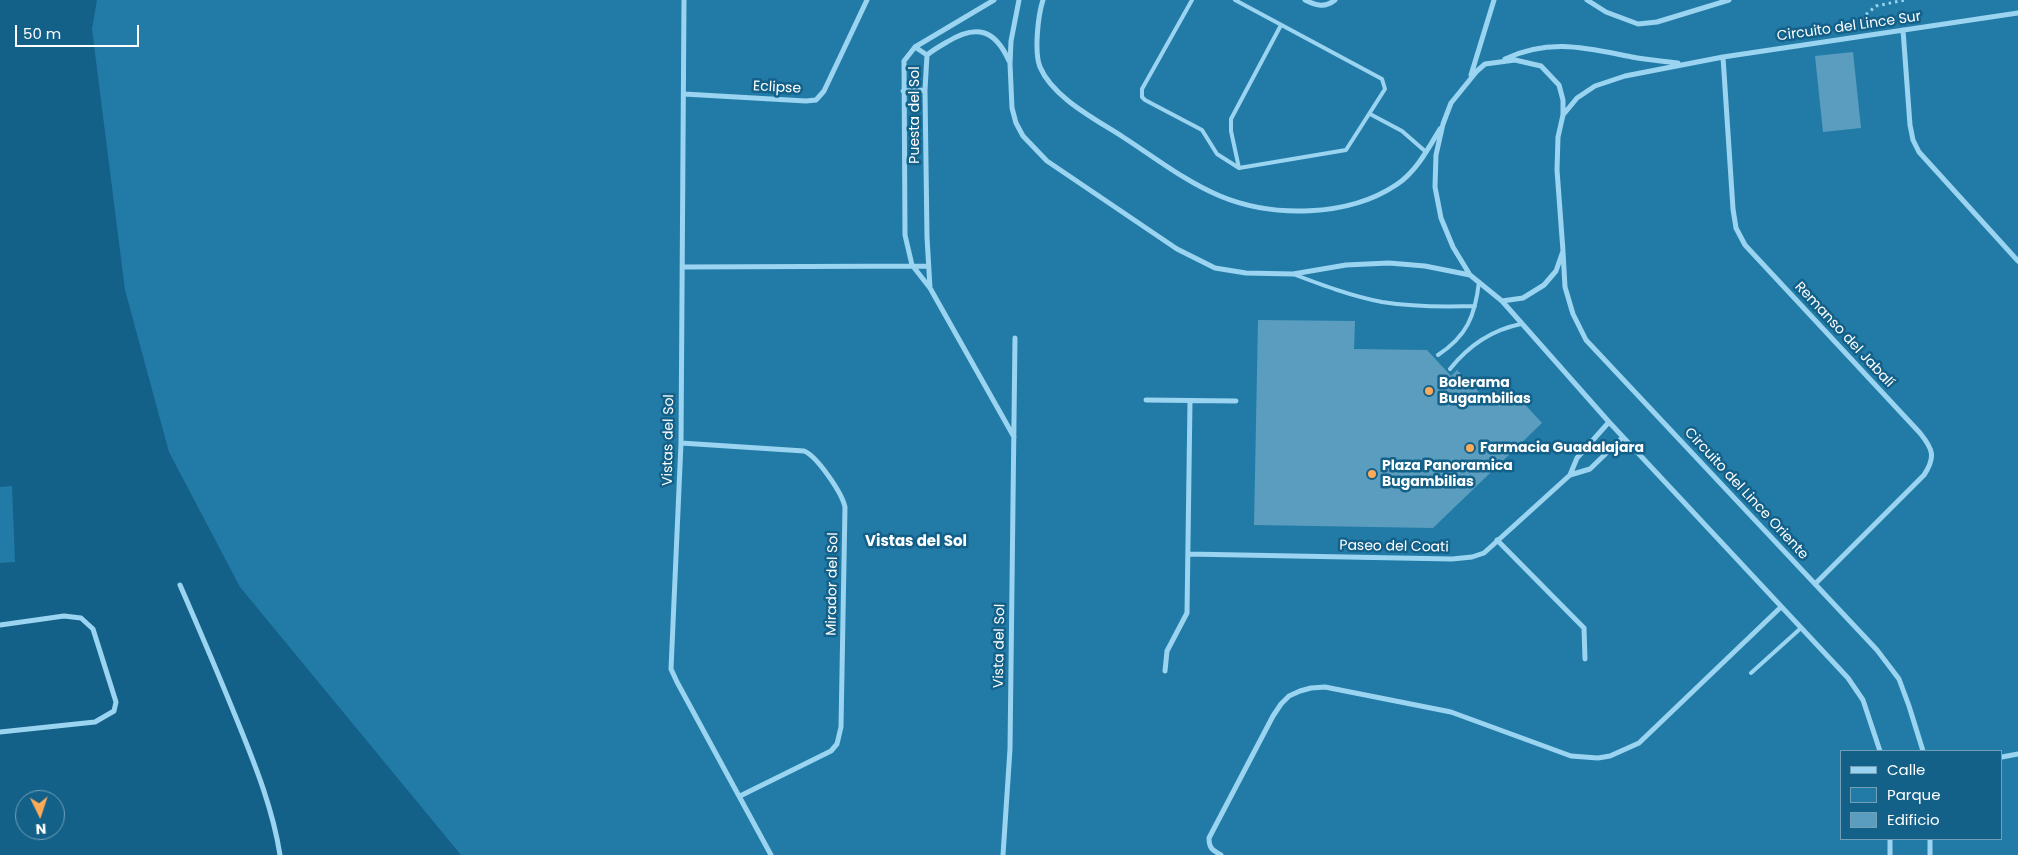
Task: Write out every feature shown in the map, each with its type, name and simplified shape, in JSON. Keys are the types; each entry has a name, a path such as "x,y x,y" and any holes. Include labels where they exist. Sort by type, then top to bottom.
{"street":[{"name":"Vistas del Sol","path":"684,0 681,443 671,669 771,855"},
{"name":"Eclipse","path":"684,94 816,100 824,92 867,0"},
{"name":"Puesta del Sol","path":"912,266 905,235 904,61 915,47 994,0"},
{"path":"1019,0 1011,41 1012,108 1016,123 1023,136 1048,161 1177,249 1215,268 1246,273 1293,274 1346,265 1389,263 1425,266 1470,276 1479,282 1502,301 1609,422 1848,678 1863,700 1880,750"},
{"path":"1043,0 1040,9 1037,44 1040,66 1053,86 1078,107 1180,174 1220,196 1255,208 1288,211 1323,209 1351,204 1396,185 1411,172 1443,124"},
{"path":"1305,0 1318,6 1328,6 1335,0"},
{"path":"1470,276 1453,247 1441,218 1435,187 1436,155 1443,124 1451,103 1470,78 1494,0"},
{"path":"1587,0 1606,12 1638,24 1656,22 1729,0"},
{"name":"Circuito del Lince Sur","path":"1563,115 1577,98 1595,86 1625,76 1684,63 2018,13"},
{"path":"1903,30 1910,125 1913,140 1919,152 2018,261"},
{"name":"Puesta del Sol","path":"928,266 925,90 927,55 961,35 984,32 999,42 1010,64"},
{"name":"Circuito del Lince Sur","path":"1470,78 1485,64 1500,61 1522,51 1552,46 1592,48 1633,57 1684,63"},
{"path":"915,47 927,55"},
{"name":"Remanso del Jabalí","path":"1723,57 1733,209 1740,237 1745,245 1928,442 1932,454 1930,465 1924,475 1815,584"},
{"path":"1500,61 1515,60 1541,66 1559,85 1563,100 1563,115"},
{"path":"903,91 925,90"},
{"name":"Circuito del Lince Oriente","path":"1563,115 1558,137 1556,170 1566,287 1573,314 1586,340 1877,650 1898,679 1909,706 1923,750"},
{"path":"1502,301 1524,298 1544,285 1556,271 1563,251"},
{"name":"Vista del Sol","path":"912,266 930,288 1014,438"},
{"path":"682,267 928,266"},
{"name":"Vista del Sol","path":"928,266 930,288"},
{"name":"Vista del Sol","path":"1003,855 1010,749 1015,338"},
{"path":"1146,400 1236,401"},
{"path":"1166,671 1167,651 1186,613 1190,401"},
{"name":"Paseo del Coati","path":"1570,475 1577,458 1609,422"},
{"name":"Paseo del Coati","path":"1188,554 1452,560 1472,557 1484,553 1570,475 1590,469 1623,437"},
{"name":"Mirador del Sol","path":"681,443 804,451 814,458 840,494 845,507 841,727 837,744 823,756 740,796"},
{"path":"1497,540 1584,628 1586,658"},
{"path":"180,585 219,674 259,774 280,855"},
{"path":"1221,855 1212,850 1209,845 1209,838 1273,716 1290,696 1300,691 1311,688 1325,688 1451,712 1571,756 1592,758 1610,756 1639,743 1781,607"},
{"path":"0,625 64,616 81,618 93,629 116,702 114,711 95,722 0,732"},
{"path":"2003,757 2018,754"},
{"path":"1890,840 1890,855"},
{"path":"1930,840 1930,855"}],"lane":[{"path":"1192,0 1142,89 1142,97 1202,130 1217,154 1239,168 1343,152 1349,146 1385,88 1382,79 1235,0"},
{"path":"1239,168 1231,131 1231,119 1281,25"},
{"path":"1370,114 1402,130 1426,152"},
{"path":"1293,274 1336,290 1381,302 1428,307 1475,306"},
{"path":"1438,355 1460,337 1468,325 1475,306 1479,282"},
{"path":"1450,369 1479,340 1507,327 1521,324"},
{"path":"1751,673 1801,628"}],"path":[{"path":"1861,36 1862,17 1876,6 1905,0"}],"green space":[{"path":"97,0 2018,0 2018,855 461,855 240,587 169,452 125,290 92,29"},
{"path":"12,486 15,562 0,563 0,487"}],"building":[{"path":"1853,52 1861,128 1823,132 1815,56"},
{"name":"Plaza Panoramica Bugambilias","path":"1258,320 1355,321 1354,349 1427,350 1451,376 1457,370 1491,404 1509,387 1542,423 1433,528 1254,525"}],"place":[{"name":"Bolerama Bugambilias","path":"1429,391"},
{"name":"Farmacia Guadalajara","path":"1470,448"},
{"name":"Plaza Panoramica Bugambilias","path":"1372,474"}],"district":[{"name":"Vistas del Sol","path":"916,542"}]}
